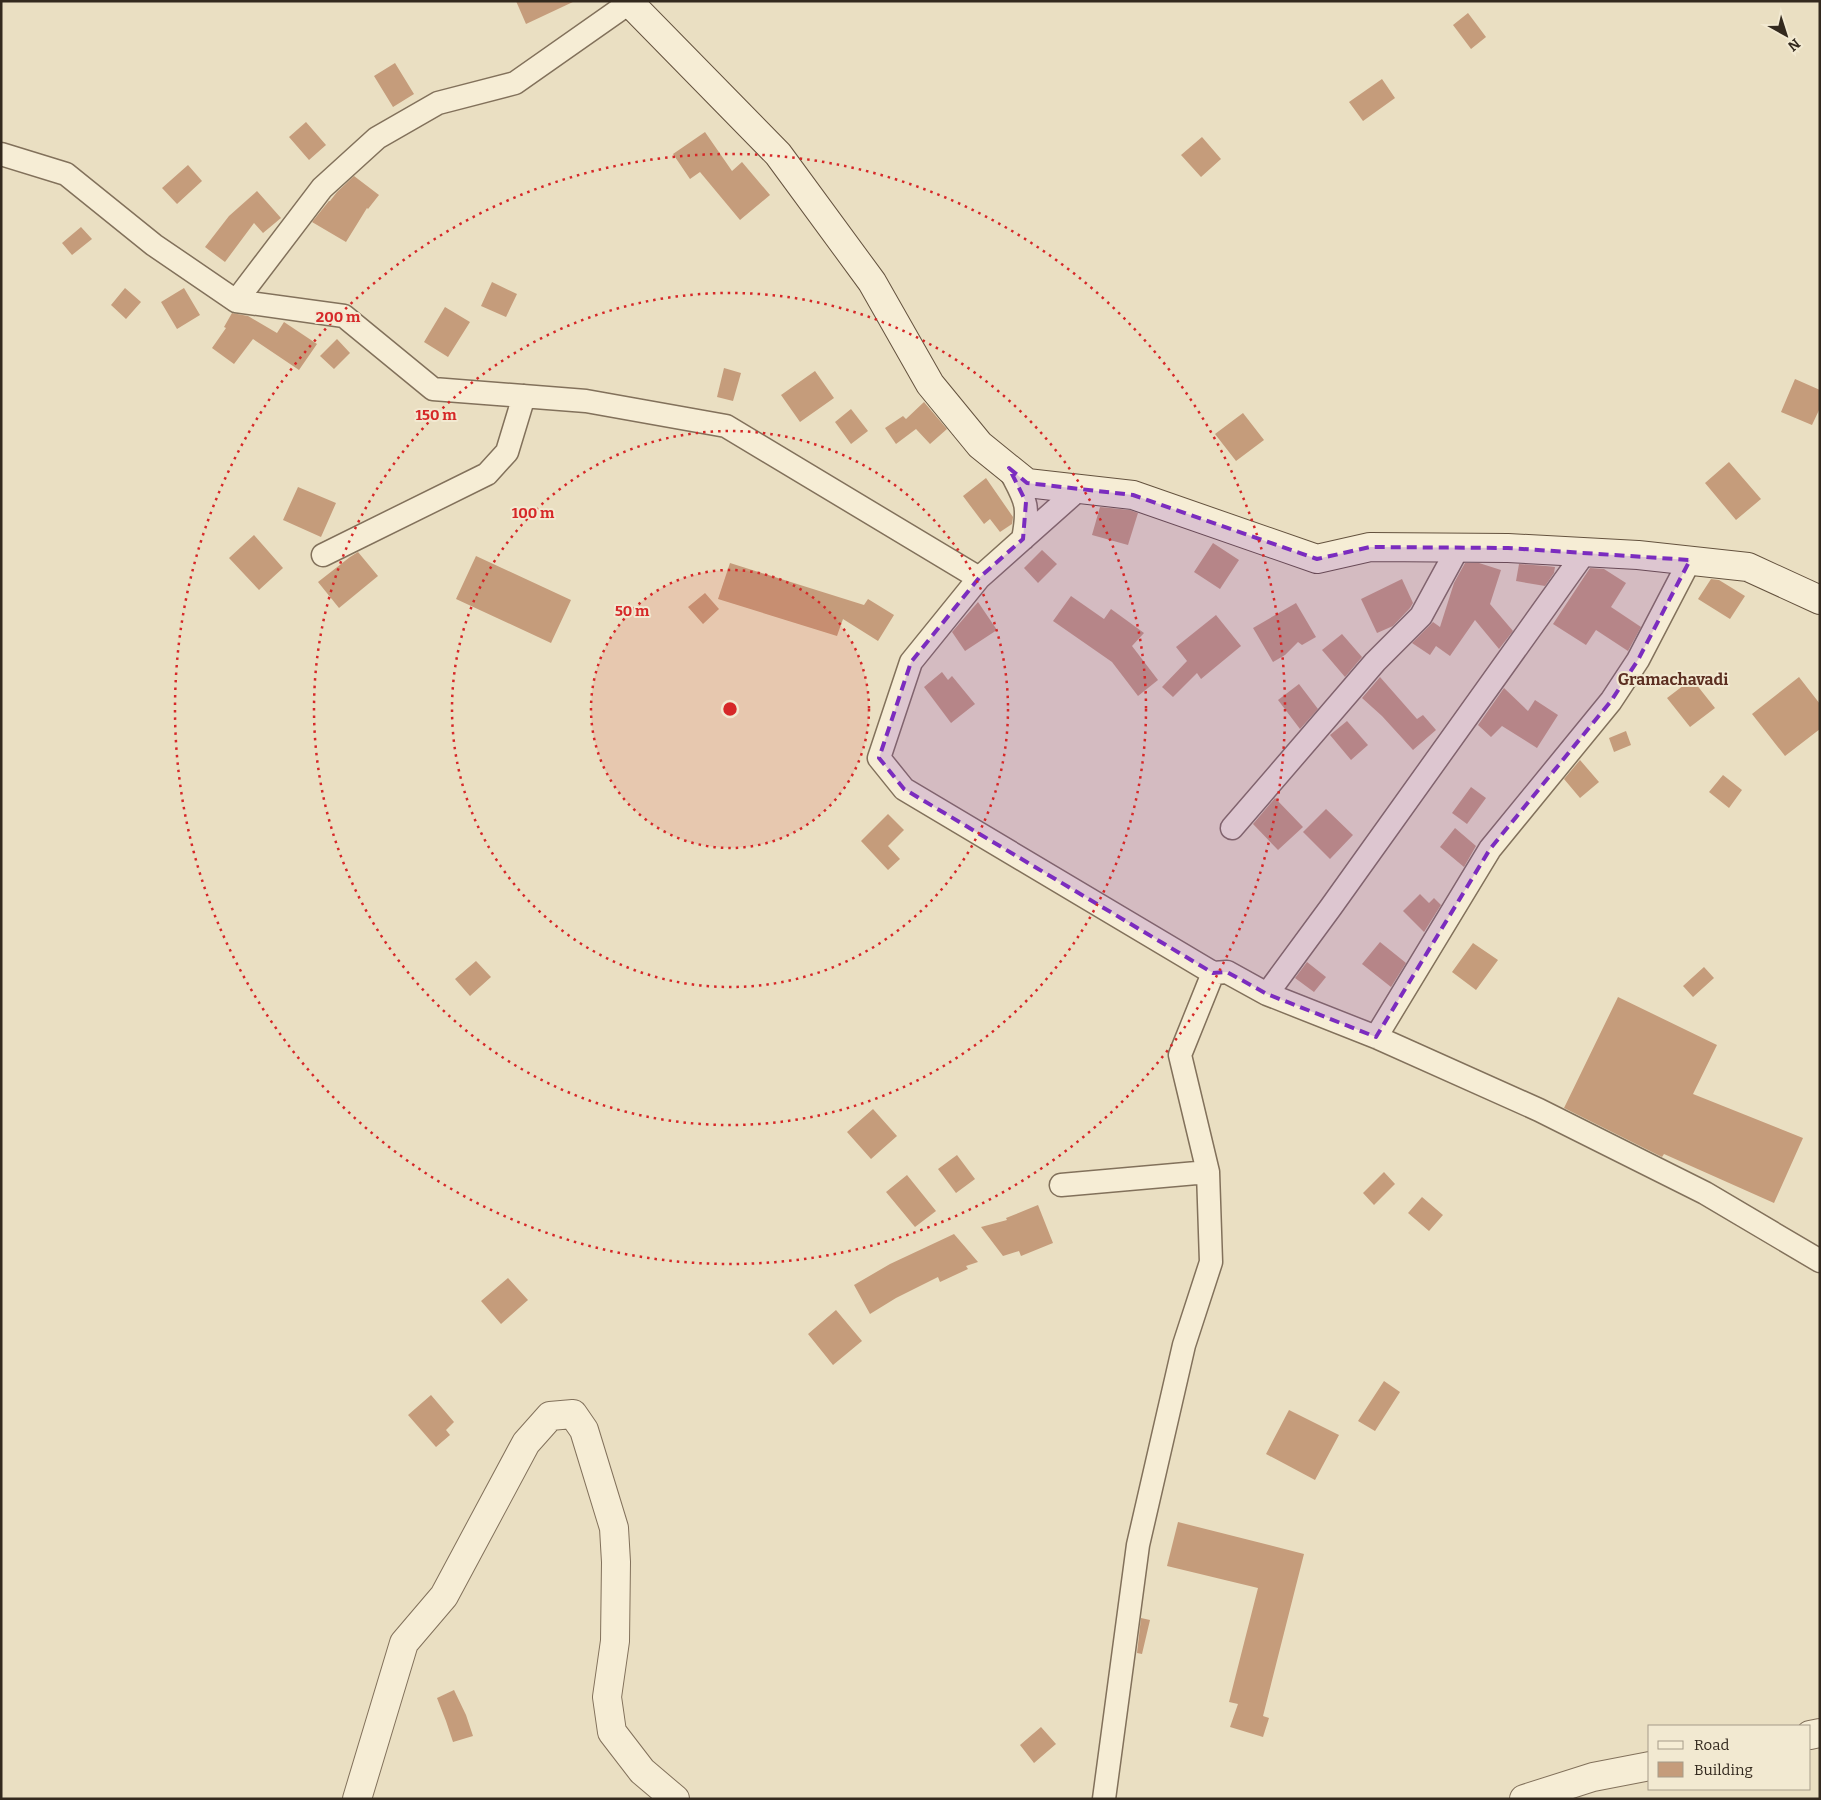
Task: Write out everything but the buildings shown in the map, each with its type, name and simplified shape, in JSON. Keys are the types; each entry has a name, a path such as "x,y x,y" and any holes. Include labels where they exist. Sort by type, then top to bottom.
{"main road":[{"path":"628,2 778,154 872,282 930,384 980,445 1027,483 1133,495 1317,559 1370,547 1458,548 1638,555 1748,567 1820,600"},
{"path":"357,1799 404,1643 444,1596 526,1443 550,1416 573,1414 584,1430 614,1528 616,1641 607,1696 612,1732 642,1771 675,1799"},
{"path":"1524,1799 1593,1777 1648,1766"}],"street":[{"path":"236,301 322,188 376,138 438,102 516,83 628,2"},
{"path":"1,154 66,174 154,245 236,301 344,316 433,389 586,401 726,426 979,578"},
{"path":"324,555 487,474 507,452 524,396"},
{"path":"1008,468 1026,502 1028,517 1023,539"},
{"path":"1079,489 979,578 911,662 879,758 904,789 1213,973 1227,972 1267,994 1376,1037 1539,1110 1705,1193 1820,1261"},
{"path":"1232,828 1375,662 1421,616 1458,548"},
{"path":"1267,994 1585,552"},
{"path":"1376,1037 1490,849 1611,701 1638,660 1690,560"},
{"path":"1104,1799 1138,1545 1184,1346 1210,1262 1208,1172 1180,1055 1213,973"},
{"path":"1061,1185 1208,1172"}],"highlighted area":[{"path":"1009,468 1027,483 1133,495 1317,559 1370,547 1508,548 1690,560 1638,660 1611,701 1490,849 1376,1037 1267,994 1227,972 1213,973 904,789 879,758 911,662 979,578 1023,539 1026,502"}],"district":[{"name":"Gramachavadi","path":"1673,679"}]}
